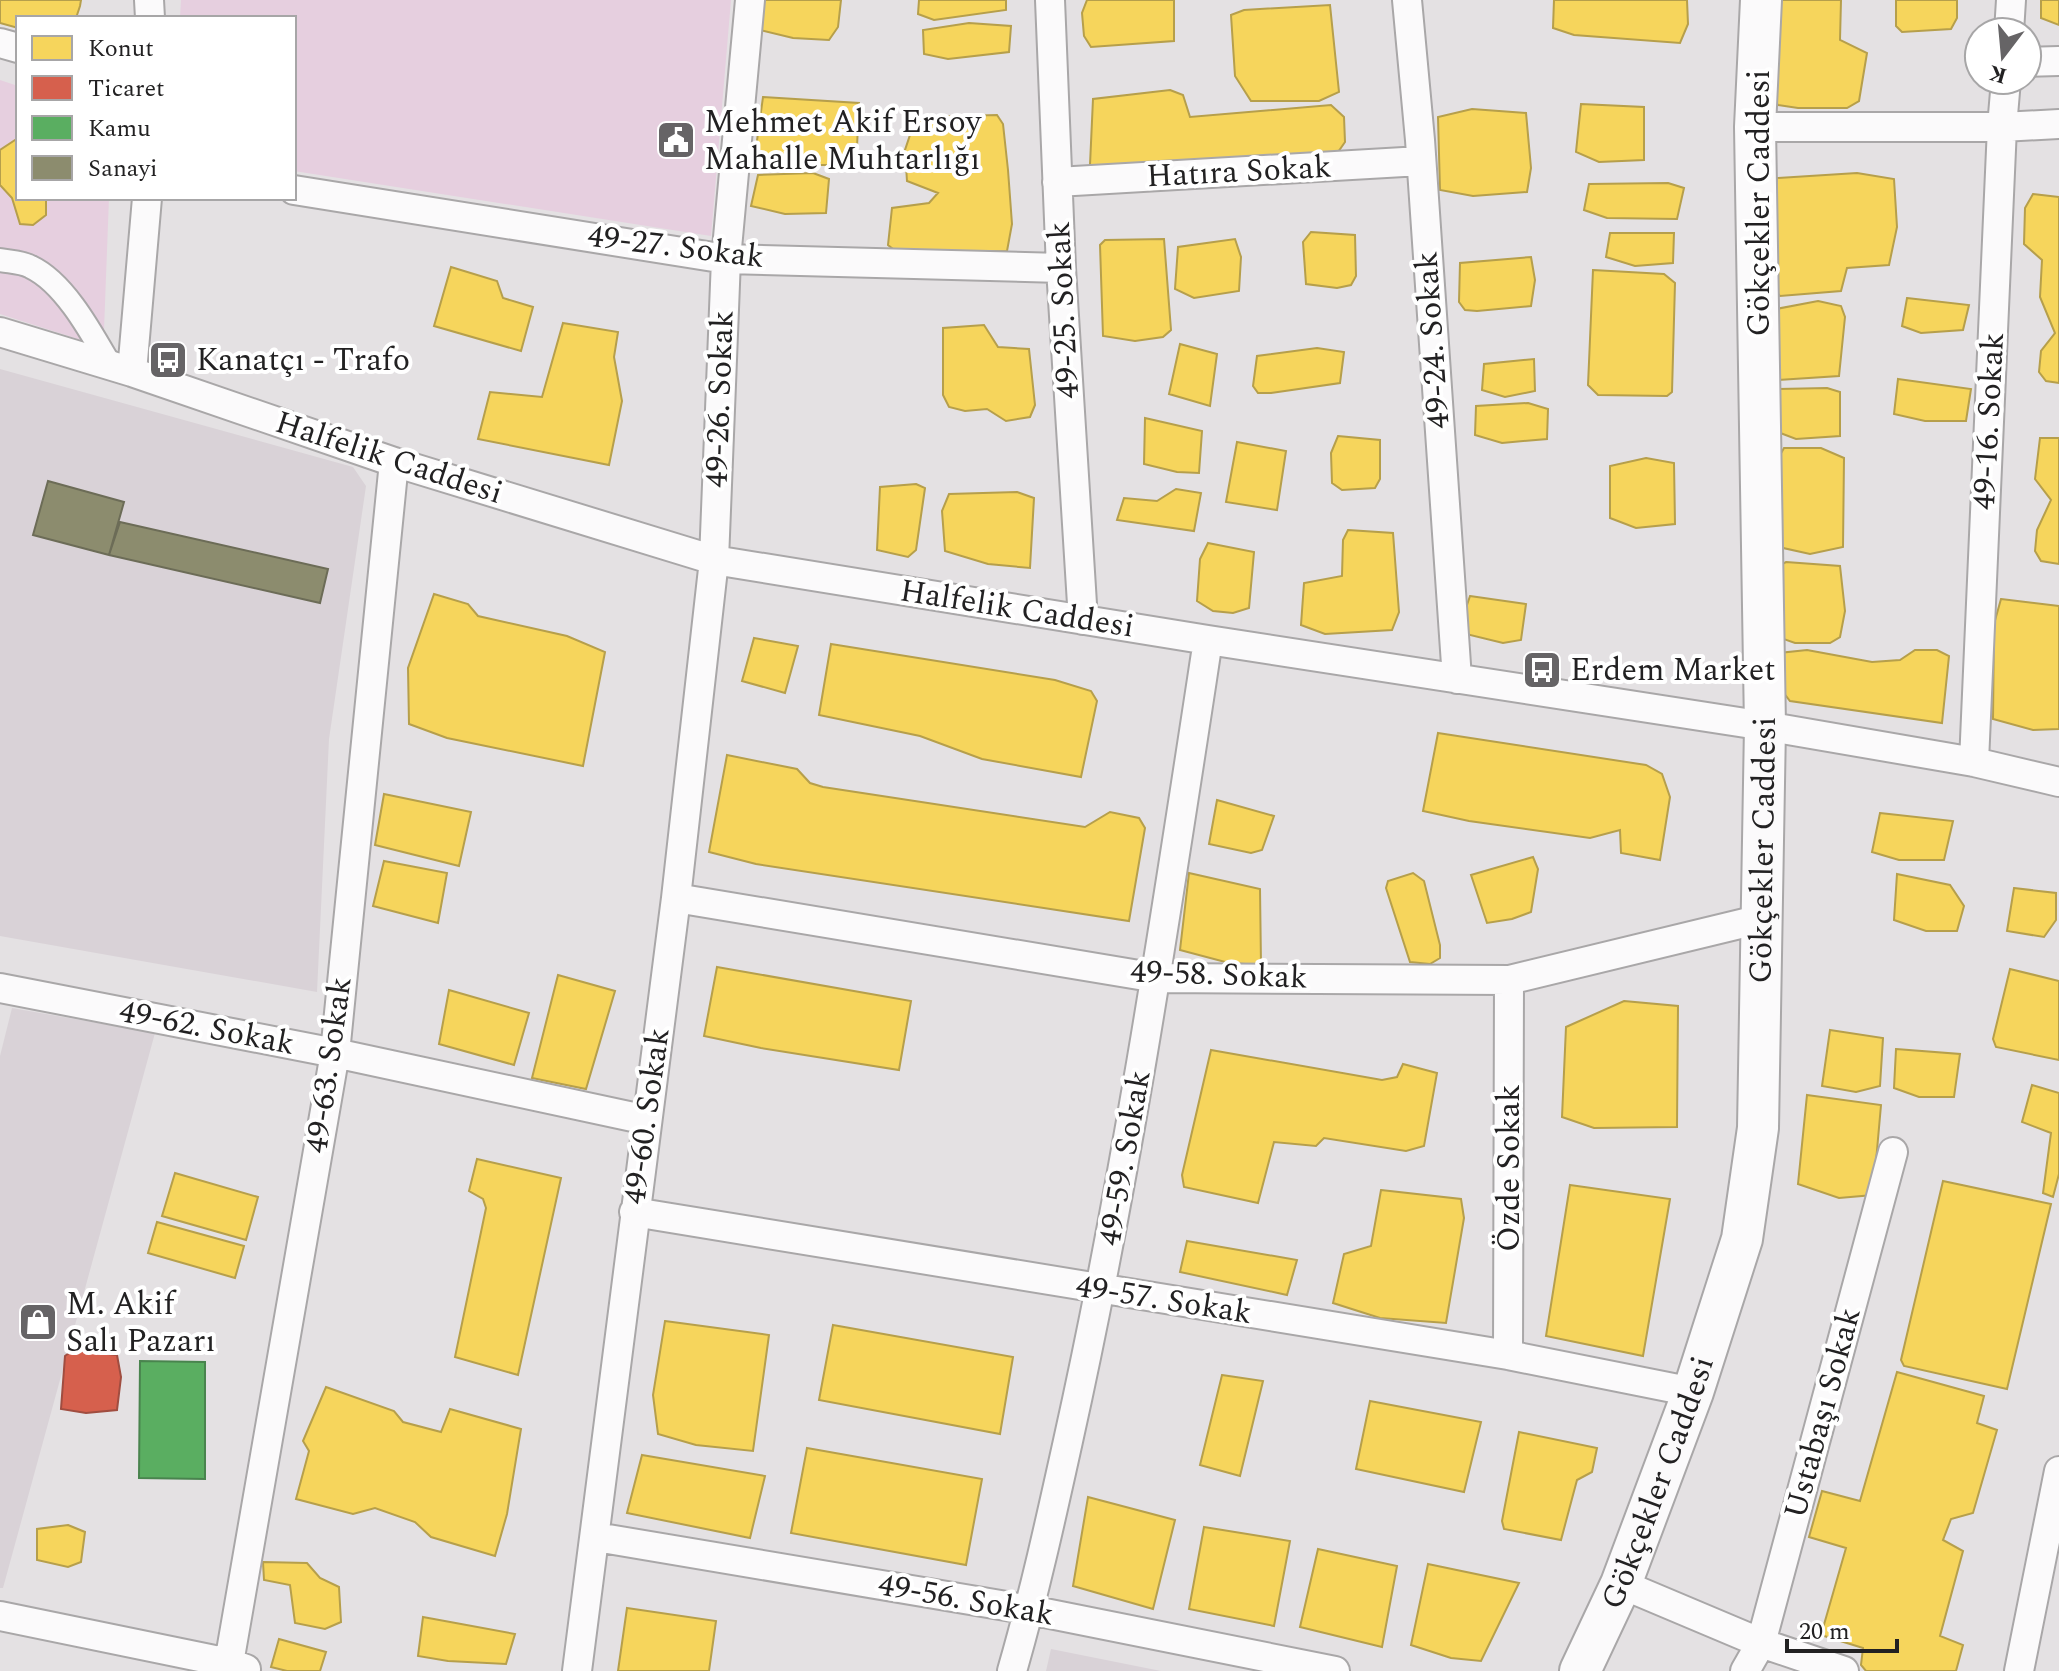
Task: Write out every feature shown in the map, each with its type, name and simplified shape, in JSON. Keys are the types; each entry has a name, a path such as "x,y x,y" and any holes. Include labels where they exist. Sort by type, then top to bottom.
{"main road":[{"name":"Gökçekler Caddesi","path":"1580,1671 1621,1584 1693,1392 1742,1239 1756,1144 1765,726 1755,127 1761,0"}],"street":[{"name":"49-26. Sokak","path":"714,560 726,259 750,0"},
{"name":"49-25. Sokak","path":"1050,0 1061,268 1083,620"},
{"name":"49-24. Sokak","path":"1407,0 1457,679"},
{"name":"49-16. Sokak","path":"1974,762 2005,96"},
{"path":"1755,127 2002,127 2059,124"},
{"name":"Hatıra Sokak","path":"1057,182 1421,161"},
{"name":"49-27. Sokak","path":"296,190 726,259 1061,268"},
{"path":"121,369 147,200"},
{"path":"0,260 31,267 50,282 78,310 121,369"},
{"name":"Halfelik Caddesi","path":"0,332 121,369 394,462 714,560 1765,726 1974,762 2059,782"},
{"name":"49-63. Sokak","path":"237,1668 335,1053 394,462"},
{"name":"49-60. Sokak","path":"577,1671 676,898 714,560"},
{"name":"49-59. Sokak","path":"1012,1671 1030,1610 1102,1290 1157,978 1208,640"},
{"name":"49-58. Sokak","path":"676,898 1157,978 1509,980 1761,919"},
{"name":"Özde Sokak","path":"1508,1355 1509,980"},
{"name":"49-62. Sokak","path":"0,988 335,1053 647,1120"},
{"name":"Ustabaşı Sokak","path":"1745,1671 1761,1643 1893,1152"},
{"name":"49-57. Sokak","path":"634,1212 1508,1355 1693,1392"},
{"path":"2019,1671 2059,1471"},
{"name":"49-56. Sokak","path":"596,1537 1030,1610 1335,1671"},
{"path":"1621,1584 1761,1643 1844,1671"},
{"path":"0,1616 237,1668"}],"shaded area":[{"path":"181,0 731,0 711,236 296,171 296,16 180,16"},
{"path":"0,80 16,85 16,200 109,200 104,330 81,340 0,314"},
{"path":"0,369 353,467 366,486 329,739 317,992 0,936"},
{"name":"M. Akif Salı Pazarı","path":"12,1008 155,1033 3,1588 0,1588 0,1056"},
{"path":"1051,1649 1161,1671 1046,1671"}],"building: Konut":[{"path":"0,0 81,0 77,16 16,16 16,27 0,23"},
{"path":"763,0 841,0 838,27 829,40 793,38 760,30"},
{"path":"919,0 1006,0 1006,10 934,20 918,14"},
{"path":"1087,0 1174,0 1174,41 1091,47 1084,36 1082,13"},
{"path":"1554,0 1687,0 1688,24 1680,43 1574,35 1553,28"},
{"path":"1779,0 1841,0 1840,40 1867,53 1859,101 1847,108 1778,105 1772,96"},
{"path":"1896,0 1957,0 1957,18 1951,29 1902,32 1896,26"},
{"path":"2041,0 2059,0 2059,25 2041,16"},
{"path":"1330,5 1339,92 1319,101 1251,101 1235,76 1231,15 1244,10"},
{"path":"969,23 1011,26 1009,52 948,59 924,54 923,30"},
{"path":"1170,90 1183,95 1190,117 1331,105 1344,117 1345,142 1338,152 1120,169 1090,165 1093,99"},
{"path":"763,97 859,103 857,147 850,165 785,165 755,155"},
{"path":"1581,104 1644,107 1644,160 1599,162 1576,152"},
{"path":"1472,109 1526,113 1531,168 1527,192 1473,196 1440,190 1438,117"},
{"path":"997,115 1003,124 1012,224 1007,251 898,253 888,245 892,208 929,203 938,193 907,181 905,150 911,132 923,117"},
{"path":"16,139 16,200 46,200 46,215 33,225 20,224 12,198 0,185 0,150"},
{"path":"813,173 829,179 826,213 785,214 751,206 758,175"},
{"path":"1857,173 1894,179 1897,227 1889,265 1847,268 1841,291 1780,296 1774,288 1777,178"},
{"path":"1668,183 1684,188 1677,219 1607,218 1584,210 1589,184"},
{"path":"2033,194 2059,197 2059,383 2046,381 2039,372 2041,351 2055,333 2040,297 2042,260 2024,244 2025,208"},
{"path":"1311,232 1355,235 1356,276 1351,285 1337,288 1306,284 1303,242"},
{"path":"1610,233 1674,233 1673,263 1635,266 1606,257"},
{"path":"1164,239 1171,330 1163,337 1135,341 1103,336 1100,245 1105,240"},
{"path":"1235,239 1241,257 1239,291 1194,298 1175,289 1178,247"},
{"path":"1531,257 1535,280 1531,306 1477,311 1465,310 1459,302 1460,263"},
{"path":"451,267 497,281 503,298 533,307 521,351 434,326"},
{"path":"1593,270 1664,274 1675,283 1672,392 1667,396 1598,395 1588,385"},
{"path":"1907,298 1969,305 1963,330 1921,333 1902,326"},
{"path":"1818,301 1841,306 1845,317 1839,376 1778,380 1776,309"},
{"path":"563,323 618,332 614,357 622,401 609,465 478,439 490,392 542,397"},
{"path":"984,325 998,347 1029,349 1035,405 1030,417 1006,421 987,409 965,411 949,407 943,395 943,328"},
{"path":"1180,344 1217,354 1210,406 1169,394"},
{"path":"1317,348 1344,352 1340,383 1271,393 1258,393 1253,386 1257,356"},
{"path":"1534,359 1535,391 1505,397 1482,390 1484,364"},
{"path":"1898,379 1971,389 1966,421 1925,421 1894,414"},
{"path":"1827,388 1840,392 1840,436 1796,439 1775,431 1774,389"},
{"path":"1528,403 1548,409 1547,439 1502,443 1475,435 1476,406"},
{"path":"1145,418 1202,431 1199,473 1177,472 1144,464"},
{"path":"1338,436 1380,440 1380,479 1375,488 1342,490 1332,483 1331,453"},
{"path":"2040,438 2059,438 2059,564 2041,561 2035,551 2037,530 2051,500 2035,479"},
{"path":"1237,442 1286,451 1277,510 1226,502"},
{"path":"1784,448 1821,448 1844,458 1843,547 1810,554 1774,546 1775,464"},
{"path":"1646,458 1674,463 1675,524 1636,528 1610,518 1610,466"},
{"path":"916,484 925,488 916,550 908,557 877,550 880,487"},
{"path":"1176,489 1201,493 1194,531 1117,520 1124,498 1157,501"},
{"path":"1017,492 1034,498 1030,568 988,564 945,551 942,511 949,494"},
{"path":"1348,530 1393,533 1399,612 1392,630 1325,634 1301,625 1304,583 1342,576 1343,540"},
{"path":"1208,543 1254,552 1249,608 1233,613 1213,611 1197,601 1200,559"},
{"path":"1786,562 1840,566 1845,611 1840,637 1830,643 1795,643 1775,636 1775,568"},
{"path":"434,594 468,604 478,616 567,636 605,652 583,766 447,738 409,724 408,668"},
{"path":"1470,596 1526,604 1521,640 1503,643 1466,634 1463,617"},
{"path":"2001,599 2059,606 2059,729 2033,730 1993,719 1994,624"},
{"path":"754,638 798,646 785,693 742,681"},
{"path":"831,644 1055,680 1091,691 1097,701 1081,777 982,759 920,736 819,715"},
{"path":"1807,650 1872,662 1900,660 1915,650 1937,650 1949,656 1942,723 1790,701 1783,692 1779,653"},
{"path":"1438,733 1646,765 1662,774 1670,797 1660,860 1621,853 1620,830 1590,838 1469,821 1423,811"},
{"path":"727,755 797,769 810,783 823,787 1085,827 1110,812 1139,818 1145,828 1129,921 756,864 709,852"},
{"path":"384,794 471,812 459,866 375,845"},
{"path":"1217,800 1274,816 1262,850 1251,853 1209,844"},
{"path":"1880,813 1953,821 1944,860 1899,860 1872,852"},
{"path":"1533,857 1538,869 1531,912 1487,923 1471,875"},
{"path":"384,861 447,873 438,923 373,906"},
{"path":"1189,873 1260,889 1261,965 1229,963 1180,950"},
{"path":"1413,873 1424,881 1440,945 1440,958 1430,964 1410,962 1386,888 1388,881"},
{"path":"1897,874 1950,885 1964,906 1957,931 1926,931 1894,920"},
{"path":"2014,888 2056,893 2056,920 2044,937 2007,931"},
{"path":"717,967 911,1001 899,1070 704,1036"},
{"path":"2010,969 2059,981 2059,1060 1996,1047 1993,1039"},
{"path":"558,975 615,991 586,1089 532,1078"},
{"path":"449,990 529,1013 514,1065 439,1044"},
{"path":"1624,1001 1678,1006 1677,1127 1594,1128 1562,1117 1566,1027"},
{"path":"1830,1030 1883,1038 1880,1086 1856,1092 1822,1086"},
{"path":"1896,1049 1960,1054 1954,1097 1919,1097 1894,1088"},
{"path":"1211,1050 1382,1080 1397,1077 1403,1064 1437,1073 1424,1146 1406,1151 1324,1138 1316,1146 1274,1142 1258,1203 1184,1187 1182,1175"},
{"path":"2032,1085 2059,1093 2059,1174 2053,1197 2043,1193 2051,1133 2022,1122"},
{"path":"1807,1095 1881,1105 1873,1195 1839,1198 1798,1184"},
{"path":"477,1159 561,1178 518,1375 455,1357 486,1208 483,1199 469,1191"},
{"path":"175,1173 258,1197 246,1240 162,1216"},
{"path":"1943,1181 2051,1204 2007,1389 1904,1366 1901,1360"},
{"path":"1570,1185 1670,1199 1643,1356 1546,1336"},
{"path":"1381,1190 1461,1199 1464,1218 1446,1323 1380,1318 1333,1303 1344,1254 1371,1246"},
{"path":"157,1222 244,1246 235,1278 148,1253"},
{"path":"1187,1241 1297,1260 1287,1295 1180,1272"},
{"path":"665,1321 769,1335 753,1451 696,1445 658,1434 653,1395"},
{"path":"833,1325 1013,1357 1000,1434 819,1400"},
{"path":"1897,1372 1984,1396 1977,1423 1997,1430 1973,1513 1951,1519 1943,1540 1963,1551 1940,1636 1963,1645 1956,1671 1866,1671 1861,1665 1863,1648 1821,1635 1846,1548 1809,1537 1822,1491 1860,1501"},
{"path":"1222,1375 1263,1381 1240,1476 1200,1465"},
{"path":"326,1387 394,1411 403,1422 441,1432 450,1409 521,1429 507,1514 495,1556 431,1537 415,1522 375,1508 353,1514 296,1499 309,1451 303,1441"},
{"path":"1370,1401 1481,1422 1464,1492 1356,1469"},
{"path":"1519,1432 1597,1448 1592,1472 1577,1480 1561,1540 1504,1529 1502,1521"},
{"path":"807,1448 982,1479 966,1565 791,1533"},
{"path":"642,1455 765,1476 750,1538 627,1513"},
{"path":"1088,1497 1175,1520 1153,1609 1073,1586"},
{"path":"68,1525 85,1532 81,1562 68,1567 37,1560 37,1529"},
{"path":"1204,1527 1290,1541 1274,1626 1189,1609"},
{"path":"1318,1549 1397,1566 1382,1647 1300,1627"},
{"path":"263,1562 307,1563 320,1578 339,1587 341,1622 325,1629 295,1623 290,1585 264,1580"},
{"path":"1428,1564 1519,1583 1481,1661 1451,1658 1411,1645"},
{"path":"627,1608 716,1621 709,1671 618,1671"},
{"path":"423,1617 515,1634 506,1664 418,1656"},
{"path":"279,1639 326,1652 320,1671 287,1671 271,1667"}],"building: Ticaret":[{"path":"73,1350 117,1355 121,1377 117,1410 86,1413 61,1409 65,1356"}],"building: Kamu":[{"path":"140,1361 205,1362 205,1479 139,1478"}],"building: Sanayi":[{"path":"48,481 124,502 109,555 33,535"},
{"path":"120,522 328,569 320,603 109,555"}],"place":[{"name":"Mehmet Akif Ersoy Mahalle Muhtarlığı","path":"676,140"},
{"name":"Kanatçı - Trafo","path":"168,360"},
{"name":"Erdem Market","path":"1542,670"},
{"name":"M. Akif Salı Pazarı","path":"38,1322"}]}
